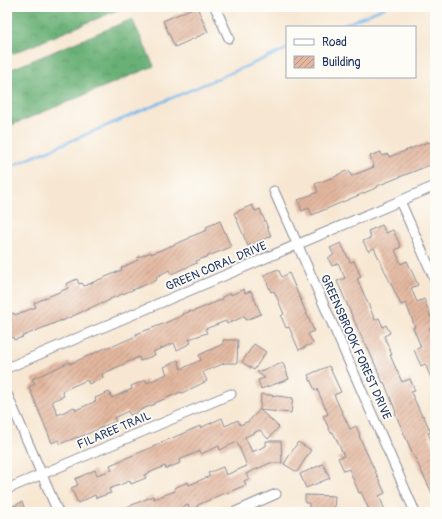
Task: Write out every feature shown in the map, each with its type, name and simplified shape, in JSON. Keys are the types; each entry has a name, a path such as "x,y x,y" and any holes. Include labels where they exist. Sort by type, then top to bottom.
{"street":[{"path":"215,7 229,38"},
{"name":"GREEN CORAL DRIVE","path":"7,368 435,186"},
{"name":"GREENSBROOK FOREST DRIVE","path":"274,192 415,512"},
{"path":"400,201 435,280"},
{"path":"7,394 58,512"},
{"name":"FILAREE TRAIL","path":"7,489 231,394"},
{"path":"235,512 276,494"}],"green space":[{"path":"7,7 125,7 7,56"},
{"path":"132,19 154,66 7,127 7,71"}],"building":[{"path":"197,7 208,32 175,47 163,21"},
{"path":"435,141 435,163 377,186 378,187 312,215 309,208 302,211 298,200 318,192 315,184 349,170 351,176 374,167 370,156 381,152 382,156 388,154 389,157 428,142"},
{"path":"252,205 255,211 260,209 271,236 248,246 234,213"},
{"path":"220,221 231,247 196,261 197,263 171,274 169,270 156,277 157,280 62,321 14,340 13,337 7,339 7,315 14,313 15,315 36,307 34,303 68,288 66,284 77,279 79,284 82,283 84,286 122,270 121,268 138,260 137,258 151,252 151,254 190,238 207,230 206,227"},
{"path":"382,225 386,233 393,230 401,247 395,250 401,264 407,261 418,285 411,288 417,302 424,299 434,325 429,328 435,341 435,387 425,364 421,366 414,350 421,347 413,328 415,327 406,303 401,305 374,248 368,251 363,241 371,238 368,231"},
{"path":"341,243 350,262 354,261 361,277 357,279 375,320 379,318 383,327 386,325 390,333 384,336 392,355 390,355 402,382 410,379 415,391 411,392 431,432 428,433 435,450 435,499 412,452 395,413 396,412 384,382 383,383 337,281 345,278 338,263 332,266 328,258 334,255 330,248"},
{"path":"278,269 282,277 289,273 314,331 308,334 313,343 299,350 289,327 286,328 281,316 284,314 274,291 271,292 264,275"},
{"path":"244,289 245,293 251,291 261,314 246,320 245,316 227,324 226,321 205,329 207,333 189,339 191,343 177,350 174,343 153,352 155,355 140,361 139,357 102,374 103,378 89,384 87,380 62,391 64,396 52,401 58,415 74,407 76,410 96,401 95,398 109,392 112,398 132,389 131,386 146,380 147,383 167,374 164,367 178,360 181,369 201,360 199,355 223,344 223,340 238,340 237,363 225,363 203,372 207,381 182,393 181,392 155,403 138,412 130,415 128,411 114,418 116,421 78,438 77,437 60,444 58,440 52,443 29,387 35,384 32,379 70,362 70,364 110,346 111,347 136,336 136,334 163,324 183,315 182,314 192,312 223,299 222,297 231,293 231,295"},
{"path":"254,344 266,352 254,370 242,362"},
{"path":"283,363 289,379 261,389 258,380 265,378 257,372"},
{"path":"329,366 341,392 334,395 350,429 356,426 360,435 359,436 385,493 379,496 386,512 370,512 361,492 359,493 349,469 344,471 338,458 344,456 333,432 331,433 323,416 328,414 317,389 315,390 308,375"},
{"path":"261,394 293,398 291,413 260,410 279,427 268,439 260,430 245,437 252,452 266,446 266,441 281,441 282,463 270,463 246,474 249,479 244,481 246,485 224,493 190,510 188,505 171,512 116,512 153,496 154,499 175,491 174,488 188,482 189,485 210,476 208,473 223,467 226,475 247,466 237,442 220,450 219,446 201,454 200,451 179,460 180,463 166,469 165,466 144,475 146,478 131,484 130,481 109,489 111,493 96,498 95,495 78,503 71,488 78,485 75,479 95,470 97,475 112,470 110,465 162,443 161,442 200,426 200,428 222,418 225,426 238,420 240,425 249,421 260,409"},
{"path":"298,442 311,450 297,472 284,464"},
{"path":"323,464 330,478 306,488 300,474"},
{"path":"305,495 335,496 334,511 309,510 309,503 305,503"},
{"path":"22,502 26,512 7,512 7,509"}],"waterway":[{"path":"341,26 386,7"},
{"path":"7,168 286,49"}]}
